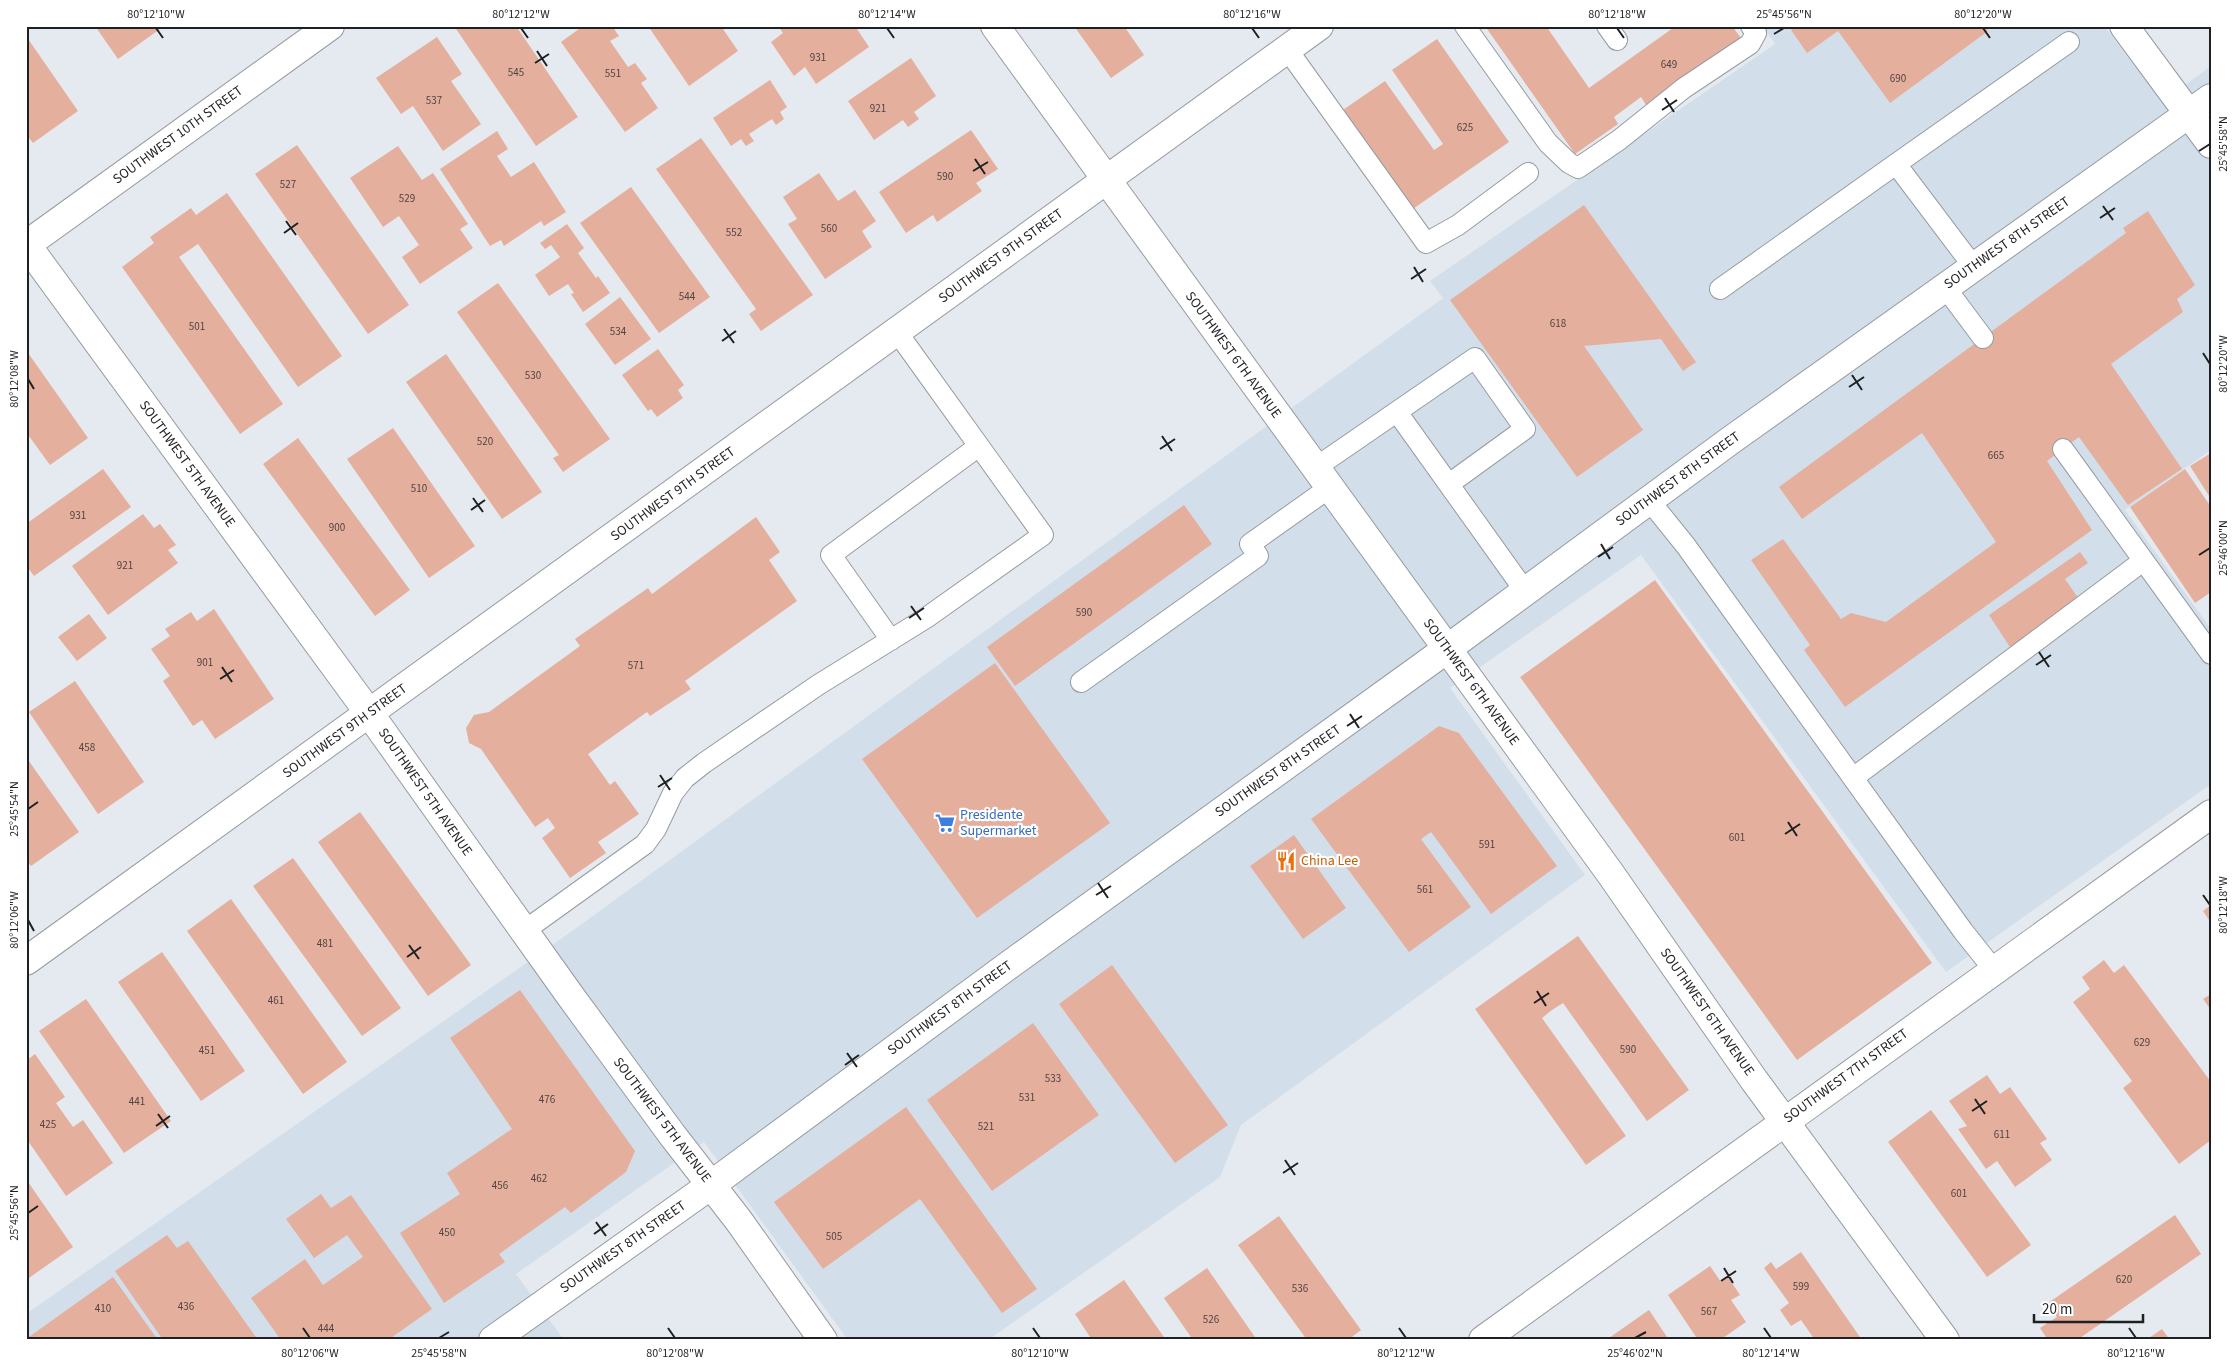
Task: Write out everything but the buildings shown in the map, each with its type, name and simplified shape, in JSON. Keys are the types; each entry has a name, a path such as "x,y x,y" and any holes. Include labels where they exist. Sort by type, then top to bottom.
{"street":[{"name":"SOUTHWEST 10TH STREET","path":"26,245 330,26"},
{"name":"SOUTHWEST 6TH AVENUE","path":"995,26 1604,865 1785,1121 1944,1340"},
{"name":"SOUTHWEST 9TH STREET","path":"26,960 1319,26"},
{"path":"2124,26 2211,144"},
{"name":"SOUTHWEST 8TH STREET","path":"493,1340 711,1185 1184,838 1945,286 2211,98"},
{"name":"SOUTHWEST 5TH AVENUE","path":"26,245 369,713 524,932 823,1340"},
{"name":"SOUTHWEST 7TH STREET","path":"1483,1340 2211,814"}],"lane":[{"path":"1465,26 1548,143 1569,163 1578,168 1620,140 1684,88 1750,44 1756,33 1751,26"},
{"path":"1720,289 2069,42"},
{"path":"1288,49 1426,242 1458,225 1528,174"},
{"path":"1896,164 1973,266"},
{"path":"1945,286 1983,338"},
{"path":"524,932 645,844 656,830 673,792 691,773 818,685 926,618 1043,536 897,332"},
{"path":"1081,682 1258,556 1250,544 1322,478 1397,412 1475,358 1525,429 1449,484"},
{"path":"1397,412 1524,591"},
{"path":"891,640 831,555 979,446"},
{"path":"2063,449 2211,654"},
{"path":"1649,500 1686,546 1963,931 1994,970"},
{"path":"1852,778 2143,562"}],"shaded area":[{"path":"1763,26 2104,26 2162,102 2211,66 2211,450 2125,510 2211,629 2211,784 1946,972 1641,555 1450,688 1585,875 1241,1125 1220,1177 988,1340 848,1340 704,1142 516,1274 564,1340 26,1340 26,1314 575,929 1443,298 1430,281 1775,44"}],"place":[{"name":"Presidente Supermarket","path":"945,823"},
{"name":"China Lee","path":"1286,861"}]}
